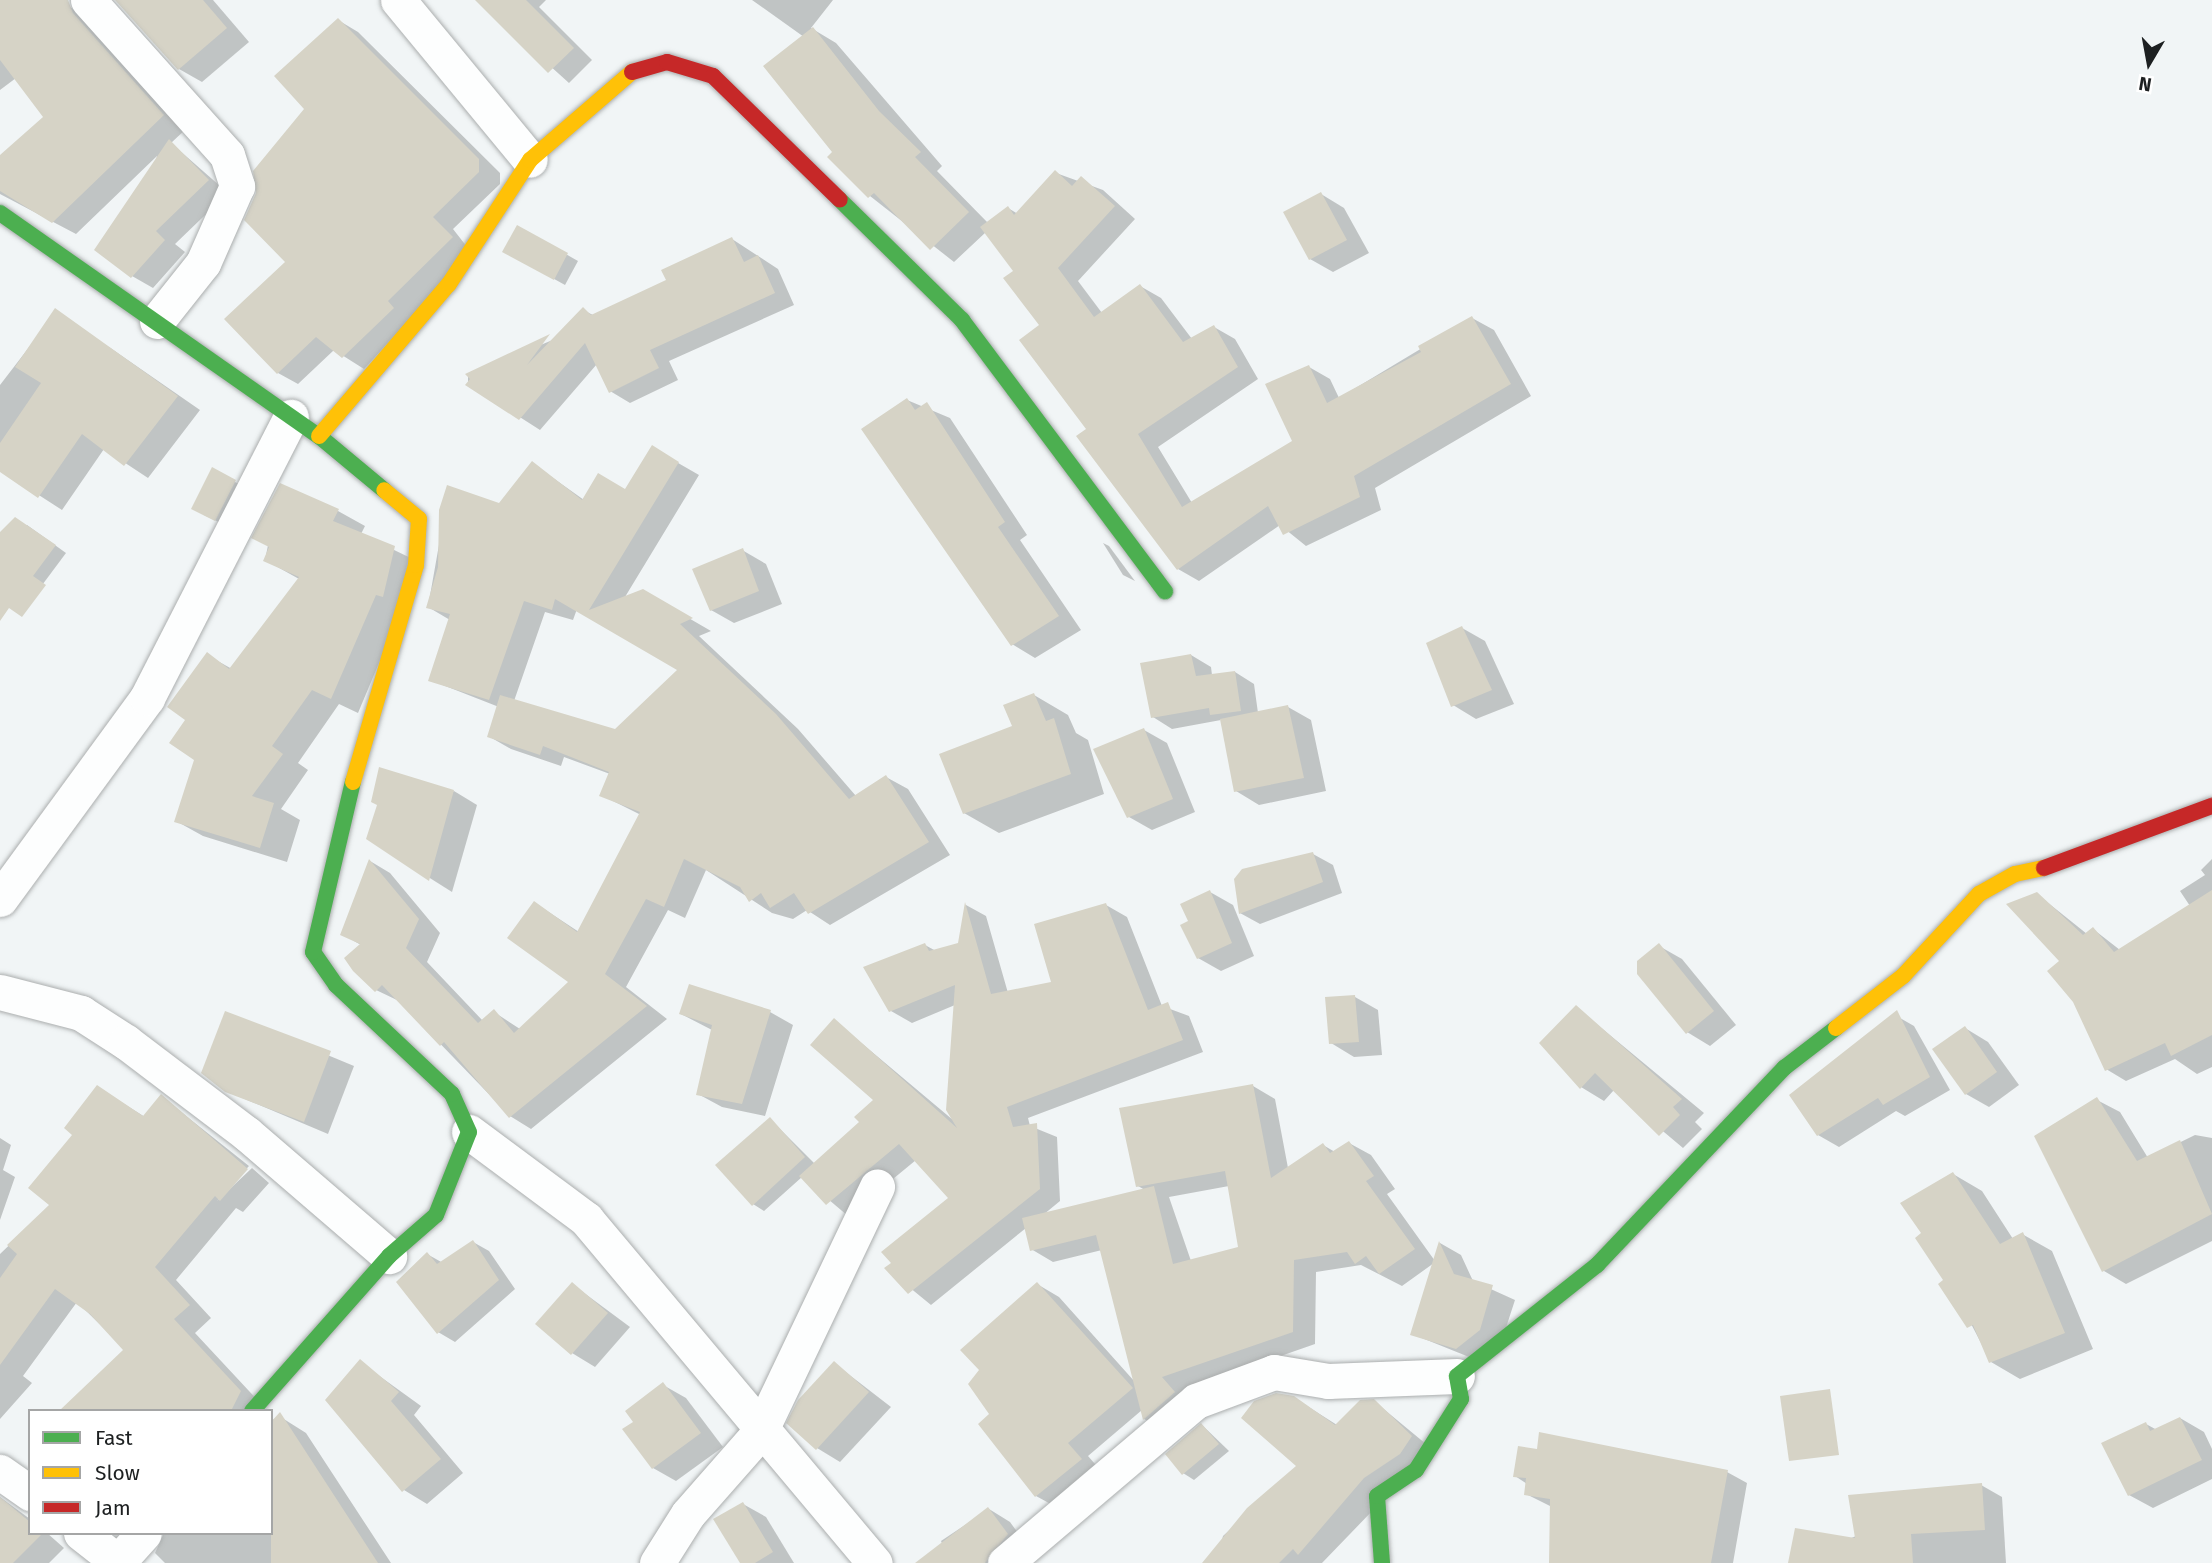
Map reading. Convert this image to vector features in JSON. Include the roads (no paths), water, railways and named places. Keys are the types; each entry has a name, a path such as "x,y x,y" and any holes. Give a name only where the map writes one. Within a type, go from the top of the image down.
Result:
{"street":[{"path":"88,0 227,155 236,186 203,263 157,321"},
{"path":"398,0 530,160"},
{"path":"0,899 147,698 305,427 449,284 530,160 624,74 667,62 713,76 962,320 1165,591"},
{"path":"0,213 305,427 419,519 421,537 313,952 336,985 452,1094 469,1132 586,1219 760,1432 875,1563"},
{"path":"1005,1563 1196,1401 1274,1373 1328,1381 1457,1376 1597,1265 1784,1068 1903,976 1979,894 2015,874 2052,867 2212,806"},
{"path":"0,992 80,1013 126,1042 246,1133 389,1256"},
{"path":"255,1409 389,1256 436,1215 469,1132"},
{"path":"657,1563 688,1514 760,1432 877,1187"},
{"path":"1381,1563 1377,1496 1423,1461 1461,1399 1457,1376"},
{"path":"0,1472 28,1492"},
{"path":"83,1535 117,1563 142,1535"}]}
